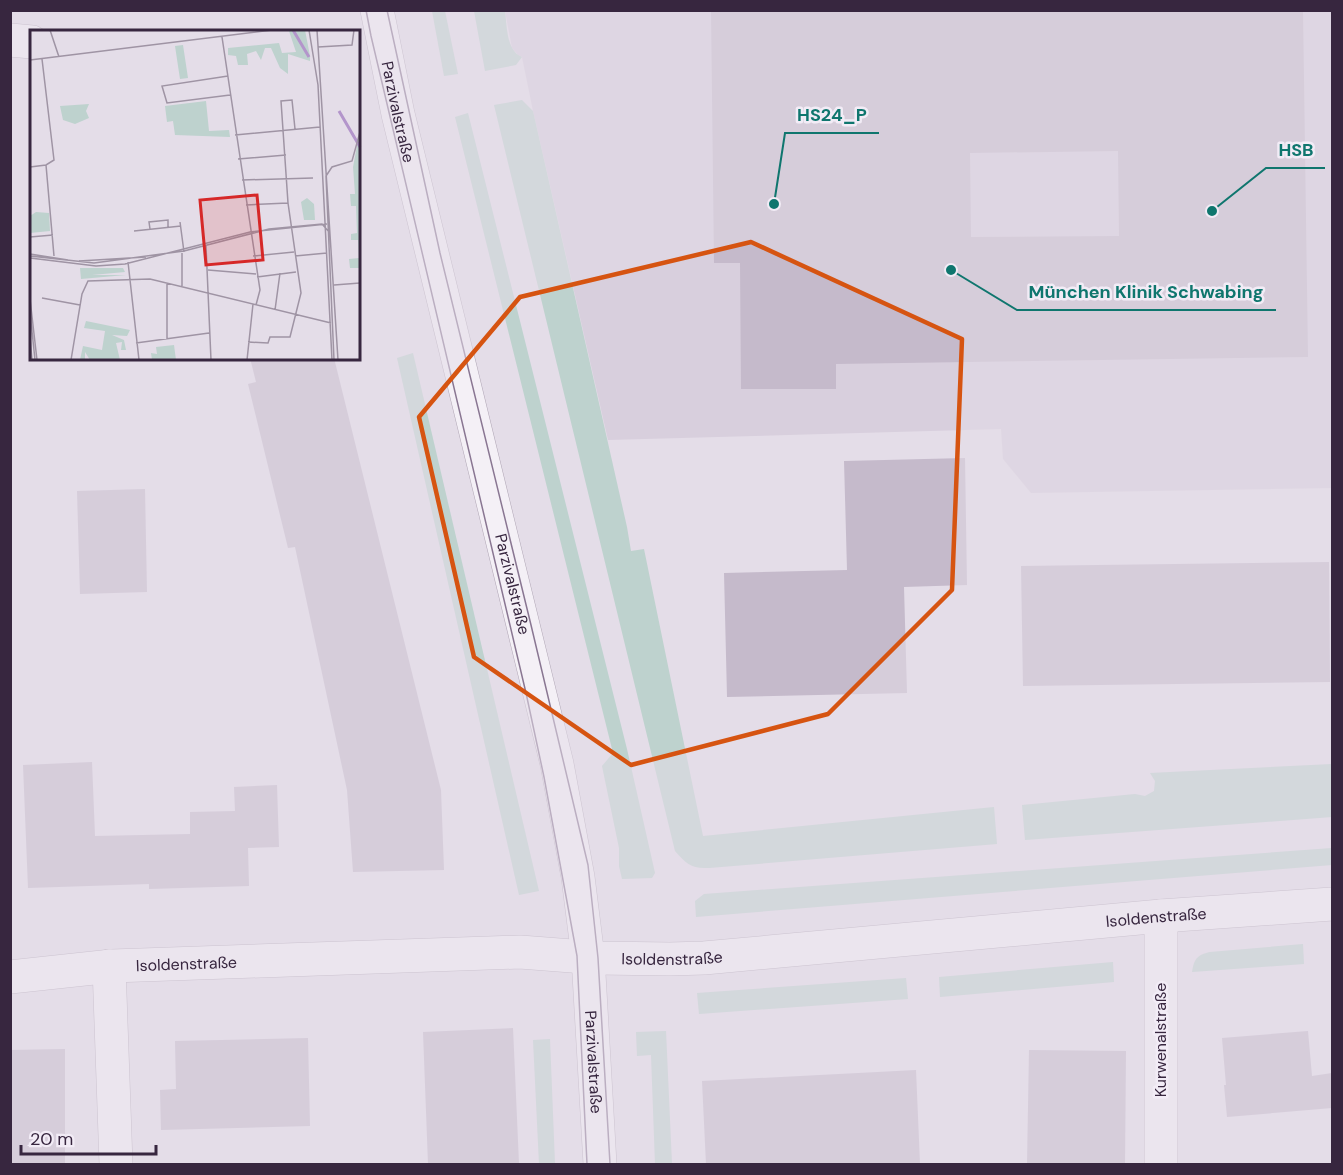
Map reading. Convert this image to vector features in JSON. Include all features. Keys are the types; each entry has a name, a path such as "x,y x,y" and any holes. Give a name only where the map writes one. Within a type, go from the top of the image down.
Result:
{"street":[{"name":"Parzivalstraße","path":"372,28 401,125 557,764 578,877 588,957 600,1164"},
{"path":"10,40 30,42"},
{"name":"Isoldenstraße","path":"10,977 109,966 520,952 588,957 670,959 1161,916 1332,904"},
{"name":"Kurwenalstraße","path":"1161,916 1161,1164"},
{"path":"109,966 116,1164"}],"highlighted area":[{"path":"751,242 962,339 952,590 828,714 631,765 474,657 419,417 520,297"}],"shaded area":[{"path":"432,11 445,11 458,74 444,76"},
{"path":"474,11 505,11 510,44 522,57 516,65 485,71"},
{"path":"505,11 1332,11 1332,488 1031,493 1003,459 1001,429 608,440 522,57 512,48"},
{"path":"522,100 533,111 631,551 644,549 703,836 994,807 997,844 709,868 690,865 675,851 494,105"},
{"path":"468,113 627,749 655,873 652,878 622,879 619,848 602,766 613,753 455,117"},
{"path":"413,353 539,891 519,895 397,358"},
{"path":"1332,764 1332,817 1025,840 1022,805 1135,794 1145,796 1154,791 1155,781 1150,773"},
{"path":"1332,848 1332,865 696,917 695,901 704,894"},
{"path":"1303,944 1304,964 1192,972 1197,958 1210,952"},
{"path":"1113,962 1114,982 940,997 939,977"},
{"path":"906,978 908,999 699,1014 697,993"},
{"path":"666,1031 672,1164 655,1164 651,1055 637,1056 636,1032"},
{"path":"550,1039 555,1164 539,1164 533,1040"}],"building":[{"path":"711,10 1303,10 1308,357 836,364 836,389 741,389 740,263 714,263","holes":["1118,151 1119,236 971,237 970,153"]},
{"path":"250,360 334,360 441,790 444,870 353,872 347,790 295,547 288,548 248,384 256,382"},
{"path":"965,458 967,585 904,587 907,693 727,697 724,573 847,570 844,461"},
{"path":"145,489 147,592 80,594 77,491"},
{"path":"1329,562 1330,682 1023,686 1021,566"},
{"path":"92,762 95,836 190,834 190,812 235,811 234,787 277,785 279,847 248,848 249,886 149,889 149,884 28,888 23,765"},
{"path":"513,1028 519,1164 428,1164 423,1032"},
{"path":"1308,1031 1312,1076 1332,1073 1332,1108 1227,1117 1222,1038"},
{"path":"308,1038 310,1126 161,1130 160,1090 176,1089 175,1041"},
{"path":"65,1049 65,1164 10,1164 10,1050"},
{"path":"1029,1050 1126,1051 1125,1164 1027,1164"},
{"path":"916,1070 920,1164 706,1164 702,1081"}],"tram line":[{"path":"366,10 544,777 577,956 587,1164"},
{"path":"387,10 440,253 588,865 598,958 610,1164"}],"place":[{"name":"HS24_P","path":"774,204"},
{"name":"HSB","path":"1212,211"},
{"name":"München Klinik Schwabing","path":"951,270"}]}
